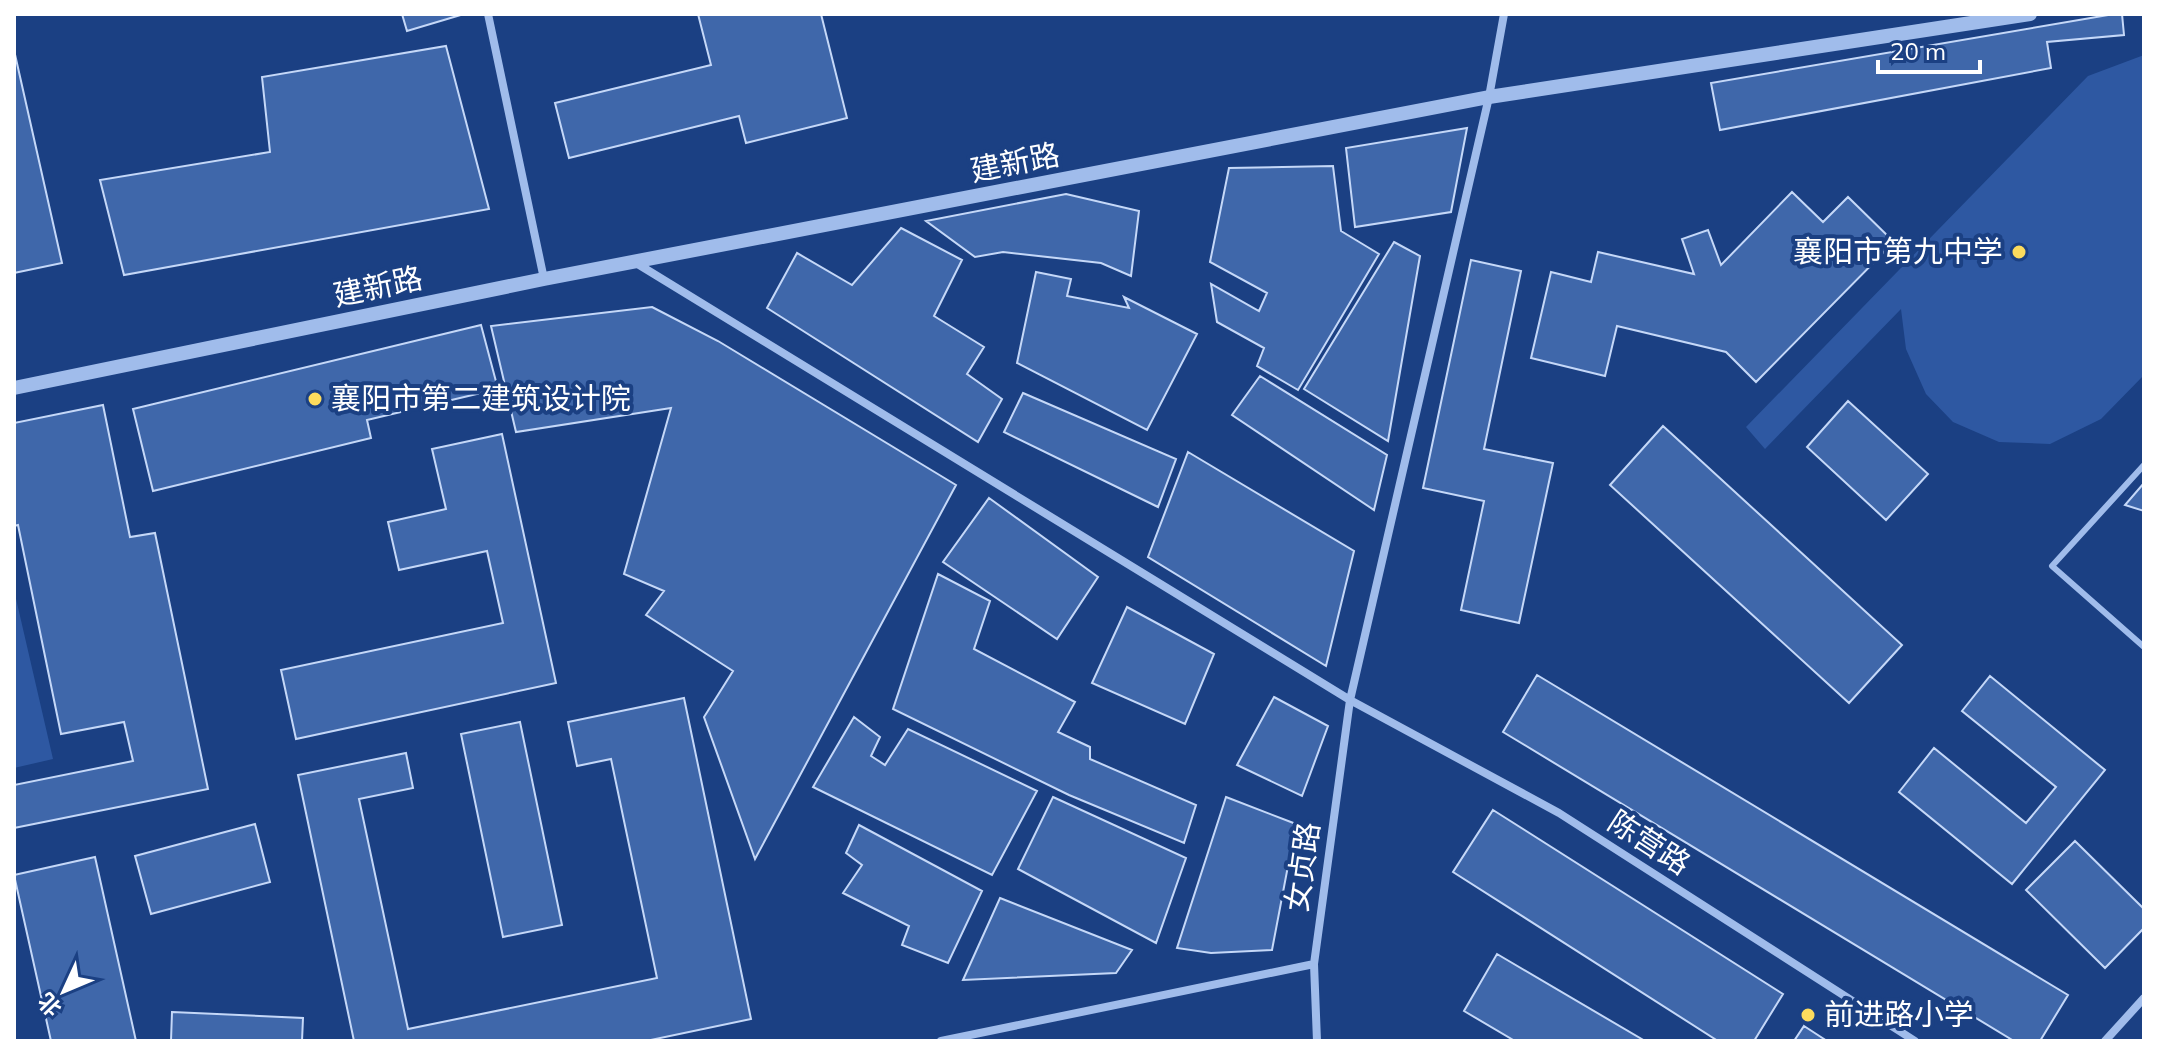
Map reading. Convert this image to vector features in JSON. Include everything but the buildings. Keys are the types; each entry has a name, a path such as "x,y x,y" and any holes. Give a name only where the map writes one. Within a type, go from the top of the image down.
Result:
{"street":[{"path":"488,14 544,279"},
{"name":"女贞路","path":"1317,1041 1314,964 1350,700 1489,97 1504,14"},
{"name":"建新路","path":"14,388 544,279 1489,97 2030,14"},
{"name":"陈营路","path":"636,263 1350,700 1559,813 1915,1041"},
{"path":"941,1041 1314,964"},
{"path":"2105,1041 2144,998"}],"lane":[{"path":"2144,465 2052,566 2144,647"}],"shaded area":[{"path":"2144,55 2144,375 2101,419 2050,444 1999,442 1953,422 1926,394 1906,349 1901,309 1765,449 1746,427 2088,76"},
{"path":"14,590 53,759 14,768"}],"place":[{"name":"襄阳市第九中学","path":"2019,252"},
{"name":"襄阳市第二建筑设计院","path":"315,399"},
{"name":"前进路小学","path":"1808,1015"}]}
